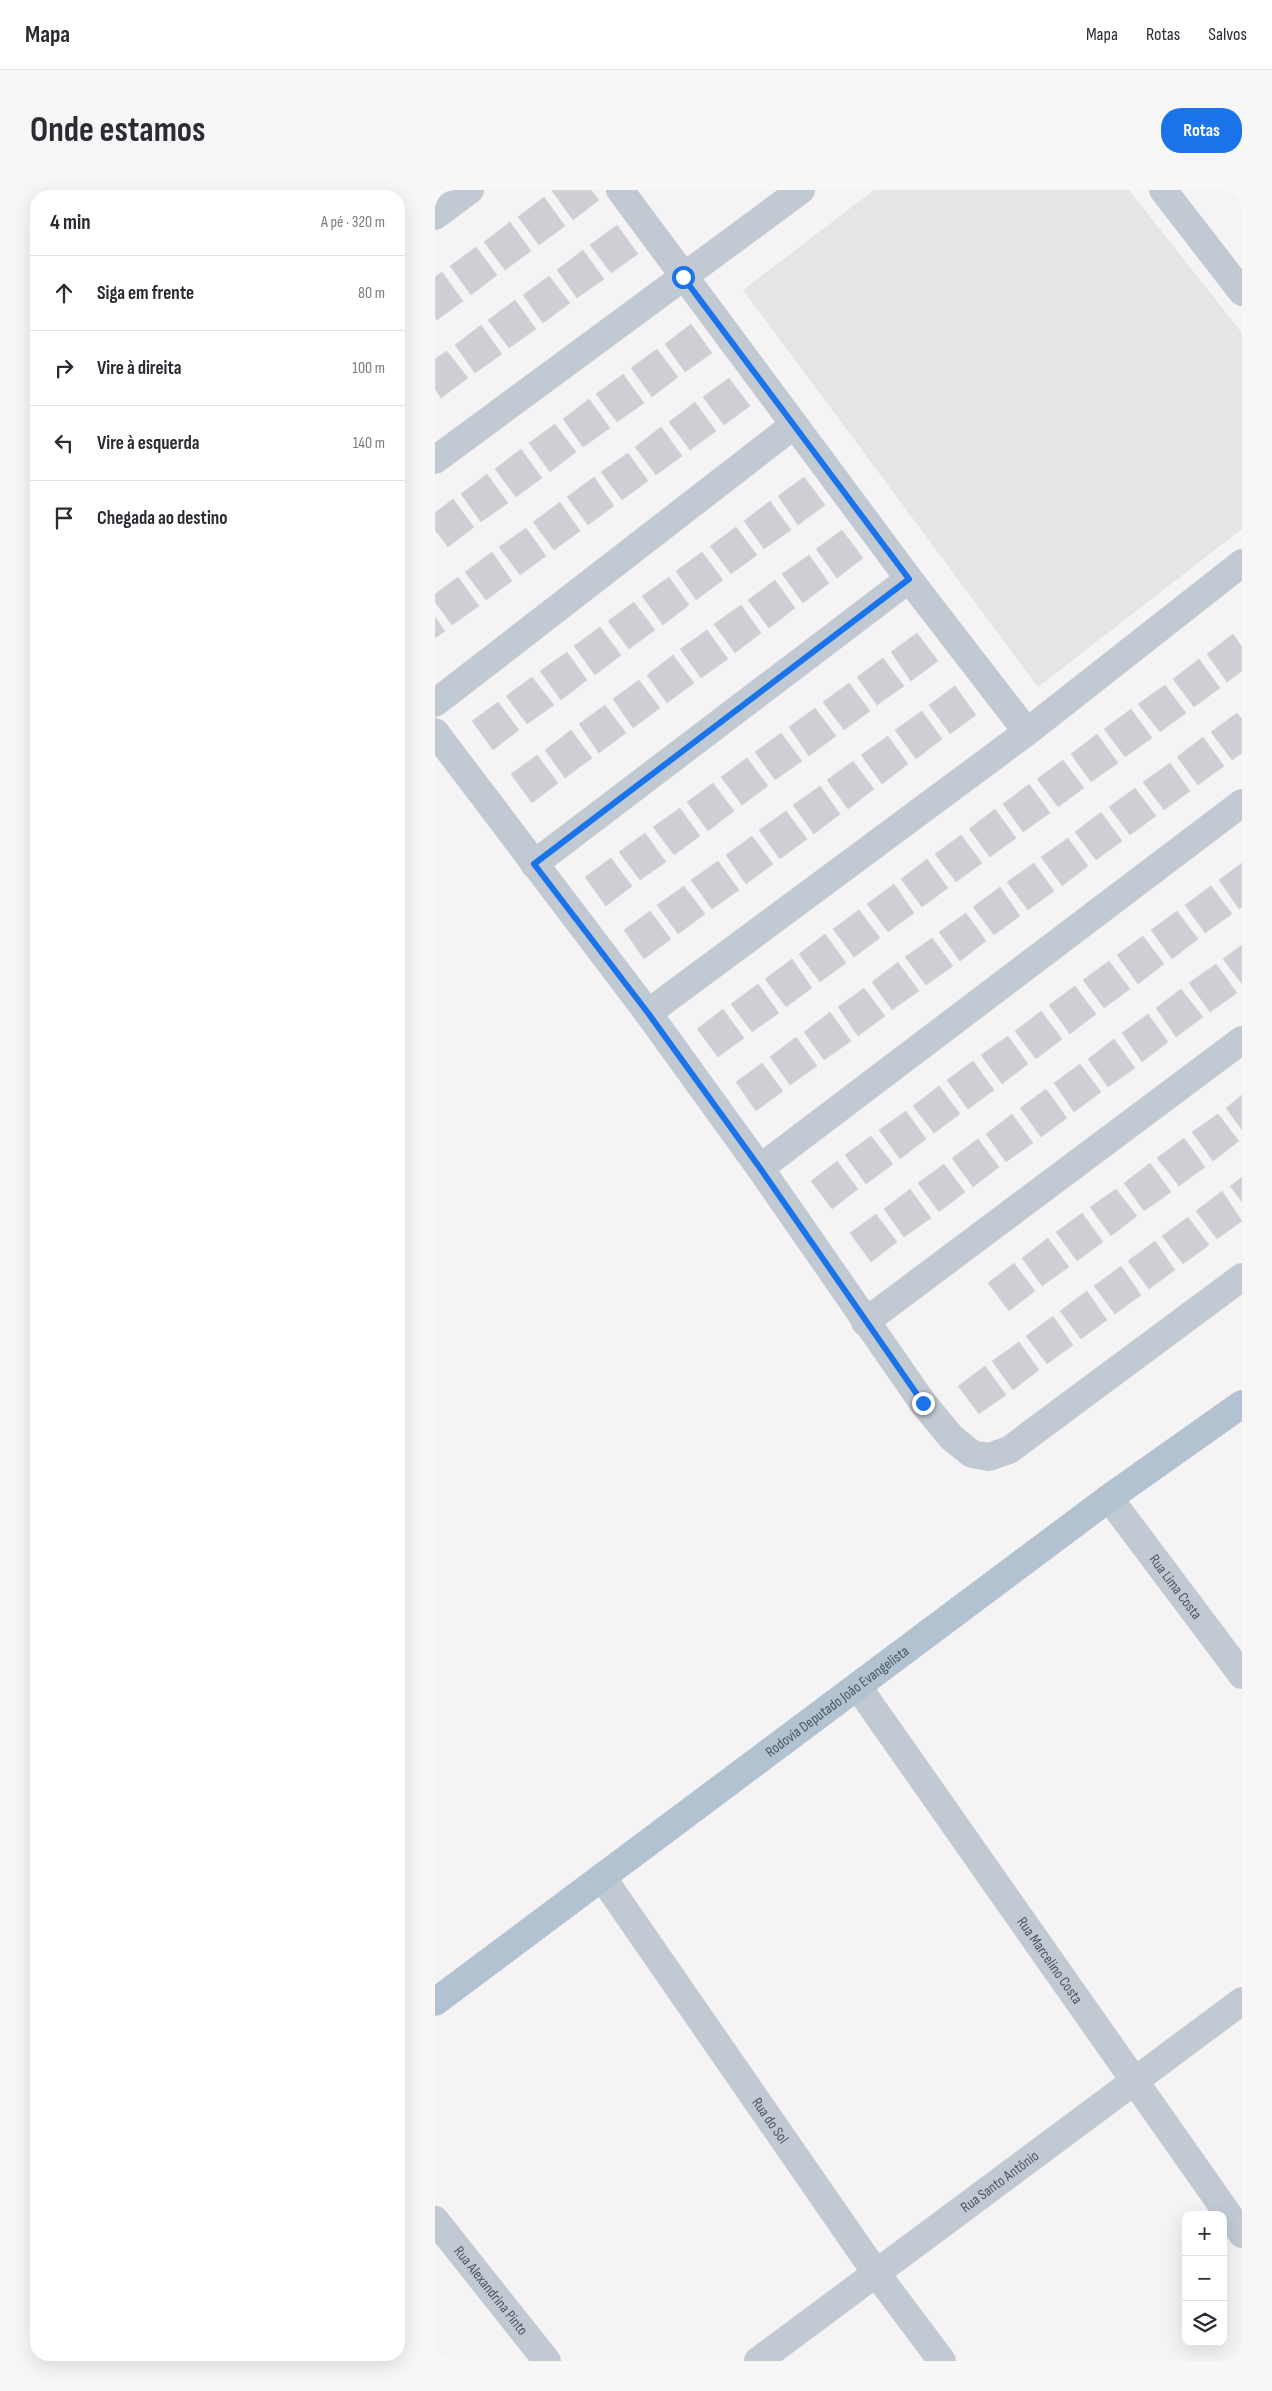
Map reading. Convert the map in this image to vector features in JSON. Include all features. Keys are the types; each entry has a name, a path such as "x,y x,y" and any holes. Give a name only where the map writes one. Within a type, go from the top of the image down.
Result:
{"main road":[{"name":"Rodovia Deputado João Evangelista","path":"435,2002 1109,1498 1242,1404"}],"street":[{"path":"435,216 470,190"},
{"path":"620,190 909,579 1027,732"},
{"path":"435,460 801,190"},
{"path":"1163,190 1242,292"},
{"path":"435,703 794,425"},
{"path":"648,1013 1027,732 1242,563"},
{"path":"534,864 909,579"},
{"path":"435,732 648,1013 760,1168 923,1403 951,1437 972,1454 989,1457 1009,1450 1242,1277"},
{"path":"760,1168 1242,803"},
{"path":"865,1322 1242,1040"},
{"name":"Rua Lima Costa","path":"1109,1498 1242,1675"},
{"name":"Rua Marcelino Costa","path":"858,1687 1242,2234"},
{"name":"Rua do Sol","path":"602,1877 876,2273 942,2361"},
{"name":"Rua Santo Antônio","path":"757,2361 1242,2001"},
{"name":"Rua Alexandrina Pinto","path":"435,2220 547,2361"}],"shaded area":[{"path":"874,190 1129,190 1242,333 1242,529 1038,687 743,290"}],"building":[{"path":"591,190 599,200 573,220 552,191"},
{"path":"544,197 565,226 539,245 518,217"},
{"path":"510,222 531,251 505,270 484,242"},
{"path":"617,225 638,254 611,273 590,245"},
{"path":"476,247 497,275 471,295 450,266"},
{"path":"583,250 604,279 577,298 557,270"},
{"path":"442,272 463,301 437,320 435,317 435,277"},
{"path":"549,276 570,303 543,323 523,295"},
{"path":"515,300 536,329 509,348 488,320"},
{"path":"691,324 712,353 685,372 665,344"},
{"path":"481,325 502,354 475,373 455,345"},
{"path":"657,349 678,377 652,397 631,368"},
{"path":"447,351 468,378 441,398 435,389 435,359"},
{"path":"623,374 644,403 617,422 596,394"},
{"path":"729,378 750,406 724,425 703,397"},
{"path":"589,399 610,428 583,447 563,419"},
{"path":"695,402 716,431 690,450 669,422"},
{"path":"555,424 576,452 550,472 529,443"},
{"path":"661,427 682,456 656,475 635,447"},
{"path":"521,449 542,478 516,497 495,469"},
{"path":"628,453 648,481 622,500 601,472"},
{"path":"487,474 508,503 481,522 461,494"},
{"path":"594,477 614,506 588,525 567,497"},
{"path":"804,477 825,505 798,525 778,496"},
{"path":"453,499 474,527 448,547 435,530 435,513"},
{"path":"770,501 791,530 764,549 744,521"},
{"path":"560,502 580,531 554,550 533,522"},
{"path":"736,527 757,555 731,574 710,546"},
{"path":"526,528 546,556 520,575 499,547"},
{"path":"842,530 863,558 837,578 816,549"},
{"path":"492,552 512,581 486,600 465,572"},
{"path":"702,552 723,580 696,600 676,571"},
{"path":"809,555 829,583 803,603 782,574"},
{"path":"458,577 479,606 452,625 435,602 435,594"},
{"path":"669,577 689,605 663,625 642,596"},
{"path":"775,580 795,608 769,628 748,600"},
{"path":"634,602 655,630 629,649 608,621"},
{"path":"741,605 761,633 735,653 714,624"},
{"path":"435,617 445,631 435,638"},
{"path":"600,627 621,655 595,675 574,646"},
{"path":"707,630 728,659 701,678 680,649"},
{"path":"917,633 938,661 911,681 891,652"},
{"path":"1233,634 1242,647 1242,671 1227,682 1207,654"},
{"path":"567,652 587,680 561,700 540,671"},
{"path":"673,655 694,683 667,703 647,675"},
{"path":"883,658 904,686 877,705 857,677"},
{"path":"1199,659 1220,688 1194,707 1173,679"},
{"path":"532,677 554,705 527,724 506,696"},
{"path":"639,680 660,708 633,728 613,699"},
{"path":"849,683 870,711 844,730 823,702"},
{"path":"1165,685 1186,713 1160,732 1138,704"},
{"path":"955,686 976,715 950,734 929,705"},
{"path":"498,702 519,730 493,750 472,721"},
{"path":"605,705 626,733 599,753 579,724"},
{"path":"815,708 836,736 809,756 789,727"},
{"path":"1131,709 1152,738 1125,757 1104,729"},
{"path":"922,711 942,739 916,759 895,730"},
{"path":"1237,713 1242,719 1242,753 1232,760 1211,732"},
{"path":"571,730 592,758 565,778 545,750"},
{"path":"781,733 802,761 775,780 755,752"},
{"path":"1097,734 1118,763 1091,782 1071,754"},
{"path":"888,736 908,764 882,784 861,755"},
{"path":"1203,737 1224,766 1198,785 1177,757"},
{"path":"537,755 558,783 532,803 511,774"},
{"path":"747,758 768,786 742,805 721,777"},
{"path":"1063,760 1084,788 1058,807 1037,779"},
{"path":"853,761 874,789 848,809 827,780"},
{"path":"1170,763 1190,791 1164,810 1143,782"},
{"path":"713,783 734,811 708,831 687,802"},
{"path":"1029,784 1050,813 1023,832 1003,804"},
{"path":"820,786 840,814 814,834 793,805"},
{"path":"1135,788 1156,816 1130,835 1109,807"},
{"path":"680,808 700,836 674,855 653,827"},
{"path":"995,809 1016,838 990,857 969,829"},
{"path":"786,811 807,839 780,859 759,830"},
{"path":"1101,812 1122,841 1096,860 1075,832"},
{"path":"645,833 666,862 640,880 619,852"},
{"path":"961,835 982,863 956,882 935,854"},
{"path":"752,836 773,864 746,884 726,855"},
{"path":"1068,838 1088,866 1062,886 1041,857"},
{"path":"611,858 632,886 606,906 585,877"},
{"path":"927,859 948,888 922,907 901,879"},
{"path":"718,861 739,890 712,909 691,880"},
{"path":"1034,863 1054,891 1028,910 1007,882"},
{"path":"1242,863 1242,907 1239,909 1219,880"},
{"path":"894,884 914,913 888,932 867,904"},
{"path":"684,886 705,914 678,934 657,905"},
{"path":"1211,886 1232,914 1205,933 1185,905"},
{"path":"1000,887 1020,916 994,935 973,907"},
{"path":"859,910 880,938 854,957 833,929"},
{"path":"650,911 671,939 644,959 624,930"},
{"path":"1177,911 1198,939 1172,959 1151,930"},
{"path":"966,913 986,941 960,961 939,932"},
{"path":"825,934 846,963 820,982 799,954"},
{"path":"1143,936 1164,964 1138,984 1117,955"},
{"path":"932,938 953,966 926,985 905,957"},
{"path":"1242,945 1242,984 1223,959"},
{"path":"792,959 812,988 786,1007 765,979"},
{"path":"1109,961 1130,989 1104,1008 1083,980"},
{"path":"898,962 919,991 892,1010 872,982"},
{"path":"1216,964 1237,993 1210,1012 1189,983"},
{"path":"758,984 779,1013 752,1032 731,1004"},
{"path":"1075,986 1096,1014 1070,1034 1049,1005"},
{"path":"864,988 885,1016 858,1036 838,1007"},
{"path":"1181,989 1203,1017 1176,1037 1156,1008"},
{"path":"723,1009 744,1038 718,1057 697,1029"},
{"path":"1041,1011 1062,1039 1036,1059 1015,1031"},
{"path":"830,1012 851,1041 824,1060 804,1032"},
{"path":"1148,1014 1168,1042 1142,1062 1122,1033"},
{"path":"1008,1036 1028,1064 1002,1084 981,1055"},
{"path":"796,1037 817,1066 790,1085 770,1057"},
{"path":"1114,1039 1135,1068 1108,1087 1088,1059"},
{"path":"973,1061 994,1090 968,1109 947,1080"},
{"path":"762,1063 783,1091 756,1111 736,1082"},
{"path":"1080,1064 1101,1092 1074,1112 1054,1083"},
{"path":"939,1086 960,1114 934,1133 913,1106"},
{"path":"1046,1089 1067,1118 1041,1137 1020,1108"},
{"path":"1242,1095 1242,1130 1226,1108"},
{"path":"906,1111 926,1139 900,1159 879,1130"},
{"path":"1012,1114 1033,1143 1006,1162 986,1134"},
{"path":"1218,1114 1239,1141 1213,1161 1192,1132"},
{"path":"871,1136 893,1164 866,1184 845,1155"},
{"path":"1184,1138 1205,1167 1179,1186 1157,1158"},
{"path":"978,1139 999,1167 973,1187 952,1158"},
{"path":"837,1161 858,1189 832,1209 811,1181"},
{"path":"1150,1163 1171,1192 1144,1211 1124,1183"},
{"path":"944,1164 965,1192 939,1212 918,1183"},
{"path":"1242,1177 1242,1202 1230,1186"},
{"path":"910,1189 931,1218 904,1237 884,1209"},
{"path":"1116,1189 1137,1216 1111,1236 1090,1207"},
{"path":"1222,1191 1242,1221 1217,1239 1196,1211"},
{"path":"1082,1213 1103,1242 1077,1261 1056,1232"},
{"path":"876,1214 897,1242 871,1262 850,1233"},
{"path":"1188,1217 1209,1245 1183,1264 1162,1236"},
{"path":"1048,1238 1069,1267 1042,1286 1022,1258"},
{"path":"1155,1241 1175,1270 1149,1289 1128,1261"},
{"path":"1014,1263 1035,1291 1009,1311 988,1283"},
{"path":"1121,1266 1141,1295 1115,1314 1094,1286"},
{"path":"1087,1291 1107,1320 1081,1339 1060,1311"},
{"path":"1053,1316 1073,1345 1047,1364 1026,1336"},
{"path":"1019,1342 1039,1370 1013,1390 992,1361"},
{"path":"985,1366 1006,1395 979,1414 958,1386"}],"route":[{"path":"683,277 909,579 534,864 648,1013 760,1168 923,1403"}]}
